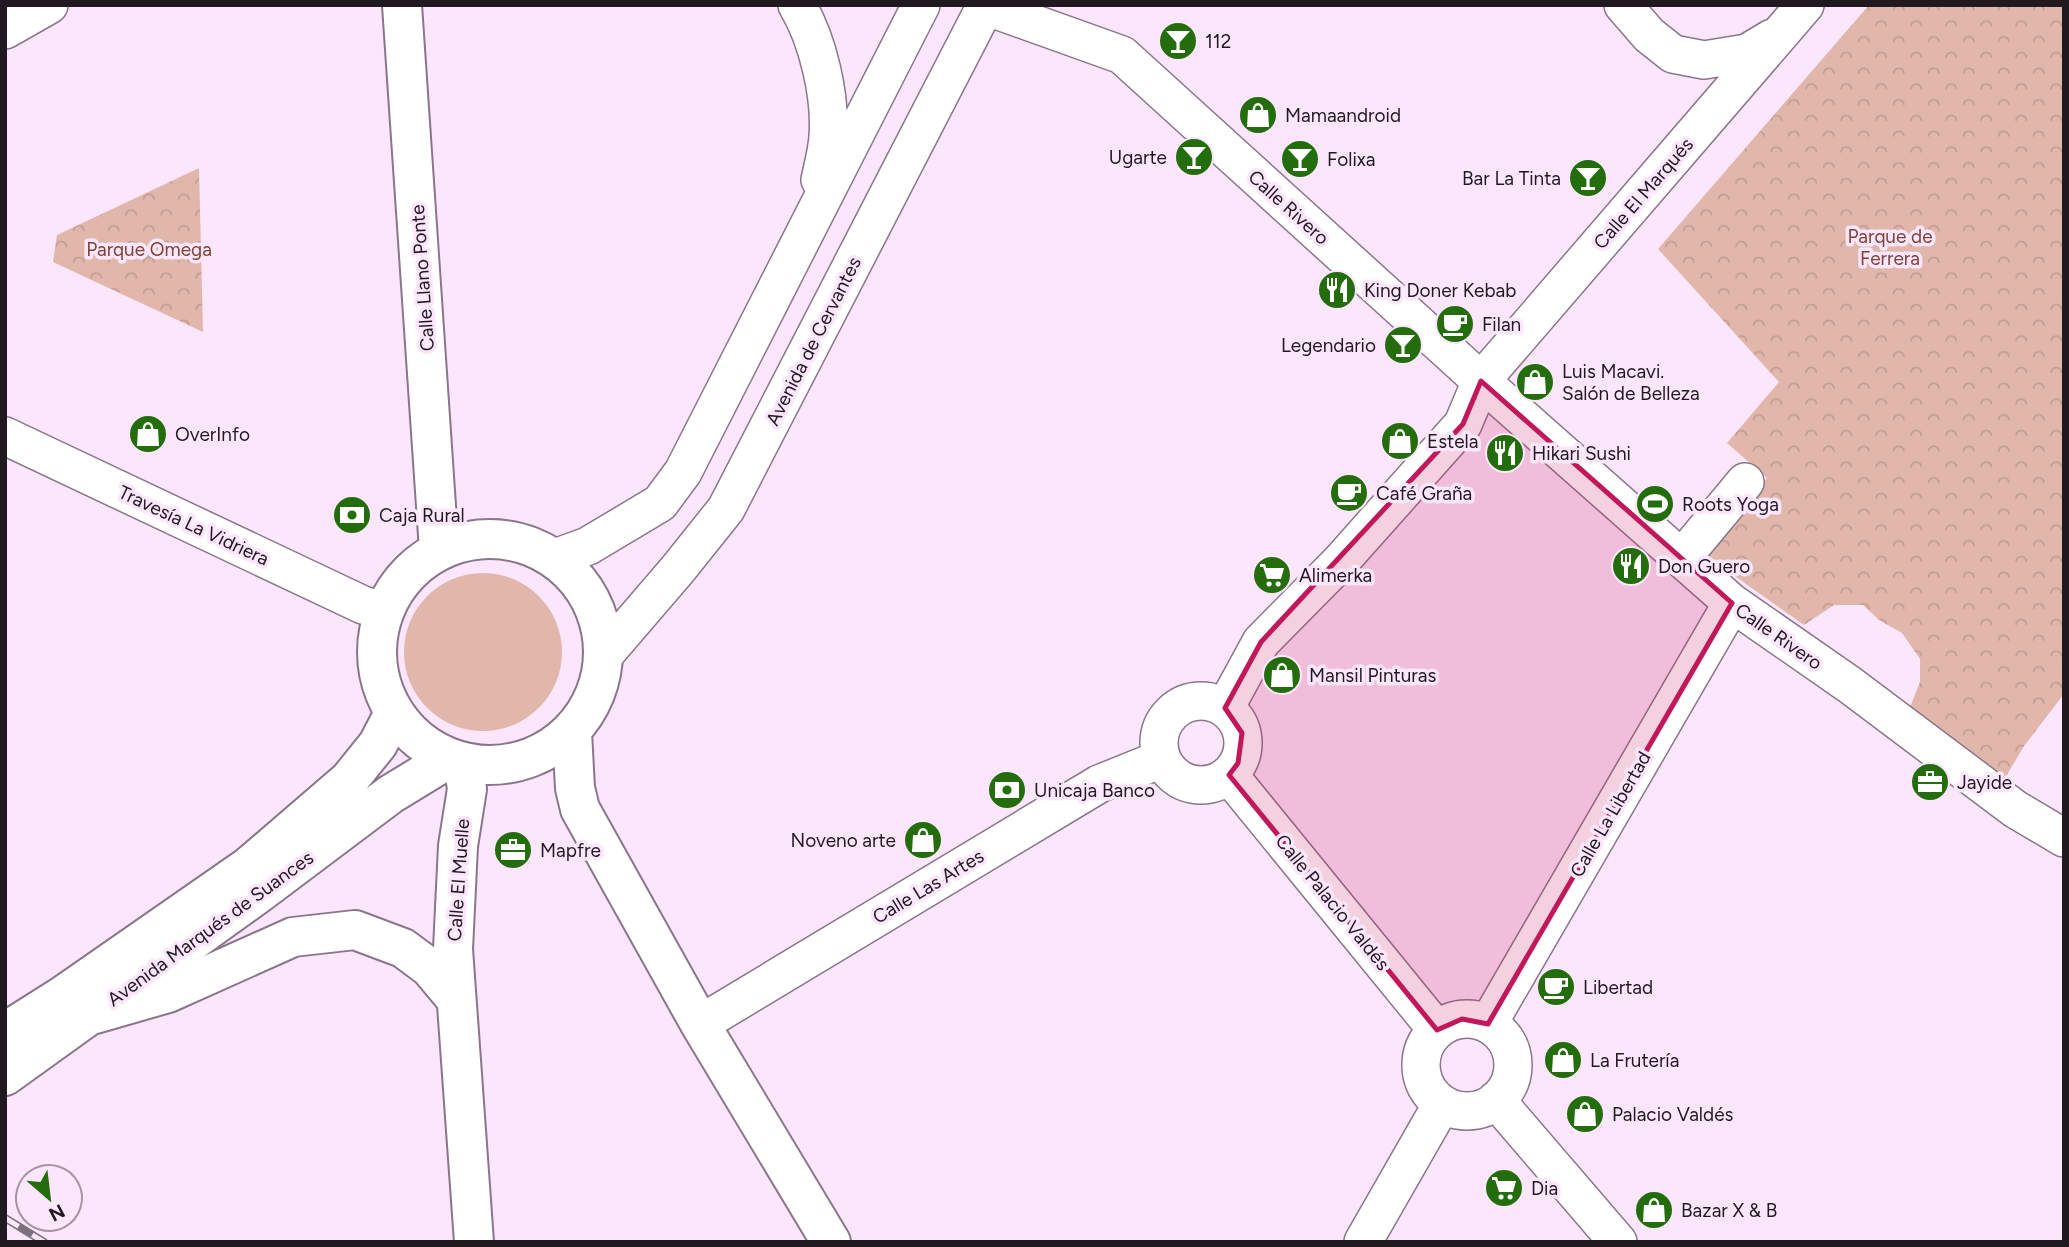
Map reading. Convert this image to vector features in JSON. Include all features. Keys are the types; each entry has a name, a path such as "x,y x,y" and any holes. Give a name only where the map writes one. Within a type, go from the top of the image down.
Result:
{"main road":[{"name":"Calle Llano Ponte","path":"402,5 439,550"},
{"path":"497,538 527,544 555,558 574,574 592,600 605,654 600,682 589,710 572,732 556,745 524,761 494,766 457,760 413,736 386,729 377,657 378,634 384,611 404,578 439,550 466,541 497,538"},
{"name":"Avenida Marqués de Suances","path":"5,1032 62,996 249,866 349,780 386,729"},
{"path":"572,732 575,788 580,809 700,1024 831,1242"},
{"name":"Avenida Marqués de Suances","path":"5,1076 414,779 457,760"},
{"name":"Calle El Muelle","path":"457,760 467,789 458,846 453,949 474,1242"},
{"path":"89,1016 169,993 293,937 355,930 403,948 430,968 455,998"}],"street":[{"path":"5,30 49,5"},
{"path":"797,5 806,21 824,75 828,136 814,216"},
{"path":"555,558 588,546 660,503 682,472 921,5"},
{"path":"1623,5 1649,35 1673,54 1704,60 1747,53 1780,33"},
{"name":"Calle El Marqués","path":"1481,382 1805,5"},
{"name":"Calle Rivero","path":"986,6 1122,55 1481,382 1732,603 1850,685 2015,809 2064,838"},
{"name":"Avenida de Cervantes","path":"605,654 726,509 986,6"},
{"path":"1225,708 1261,642 1341,561 1463,424 1481,382"},
{"name":"Travesía La Vidriera","path":"5,436 363,605 384,611"},
{"path":"1682,558 1745,482"},
{"name":"Calle La Libertad","path":"1488,1024 1732,603"},
{"path":"1195,701 1211,702 1225,708 1236,719 1242,733 1243,748 1238,763 1229,775 1217,783 1190,785 1178,779 1167,770 1158,744 1161,728 1169,715 1181,706 1195,701"},
{"name":"Calle Las Artes","path":"700,1024 1099,783 1161,759"},
{"name":"Calle Palacio Valdés","path":"1229,775 1437,1030"},
{"path":"1462,1019 1488,1024 1499,1031 1507,1041 1512,1054 1511,1079 1496,1100 1476,1110 1442,1104 1428,1088 1421,1068 1425,1047 1437,1030 1449,1022 1462,1019"},
{"path":"1496,1100 1618,1242"},
{"path":"1363,1242 1442,1104"}],"highlighted area":[{"path":"1481,381 1732,603 1488,1024 1462,1019 1437,1030 1229,775 1238,763 1242,733 1225,708 1261,642 1463,424"}],"green space":[{"name":"Parque de Ferrera","path":"1869,5 2064,5 2064,694 2024,746 2004,780 1910,707 1920,682 1920,659 1902,633 1879,620 1863,605 1834,605 1804,625 1702,553 1767,478 1727,443 1779,382 1658,249"},
{"name":"Parque Omega","path":"199,168 203,332 53,262 57,235"},
{"path":"483,573 513,579 539,596 556,622 562,652 556,682 539,708 513,725 483,731 453,725 427,708 410,682 404,652 410,622 427,596 453,579"}],"railway":[{"path":"5,1218 44,1242"}],"place":[{"name":"112","path":"1178,41"},
{"name":"Mamaandroid","path":"1258,115"},
{"name":"Ugarte","path":"1194,157"},
{"name":"Folixa","path":"1300,159"},
{"name":"Bar La Tinta","path":"1588,178"},
{"name":"King Doner Kebab","path":"1337,290"},
{"name":"Filan","path":"1455,324"},
{"name":"Legendario","path":"1403,345"},
{"name":"Luis Macavi. Salón de Belleza","path":"1535,382"},
{"name":"OverInfo","path":"148,434"},
{"name":"Estela","path":"1400,441"},
{"name":"Hikari Sushi","path":"1505,453"},
{"name":"Café Graña","path":"1349,493"},
{"name":"Roots Yoga","path":"1655,504"},
{"name":"Caja Rural","path":"352,515"},
{"name":"Don Guero","path":"1631,566"},
{"name":"Alimerka","path":"1272,575"},
{"name":"Mansil Pinturas","path":"1282,675"},
{"name":"Jayide","path":"1930,782"},
{"name":"Unicaja Banco","path":"1007,790"},
{"name":"Noveno arte","path":"923,840"},
{"name":"Mapfre","path":"513,850"},
{"name":"Libertad","path":"1556,987"},
{"name":"La Frutería","path":"1563,1060"},
{"name":"Palacio Valdés","path":"1585,1114"},
{"name":"Dia","path":"1504,1188"},
{"name":"Bazar X & B","path":"1654,1210"}]}
